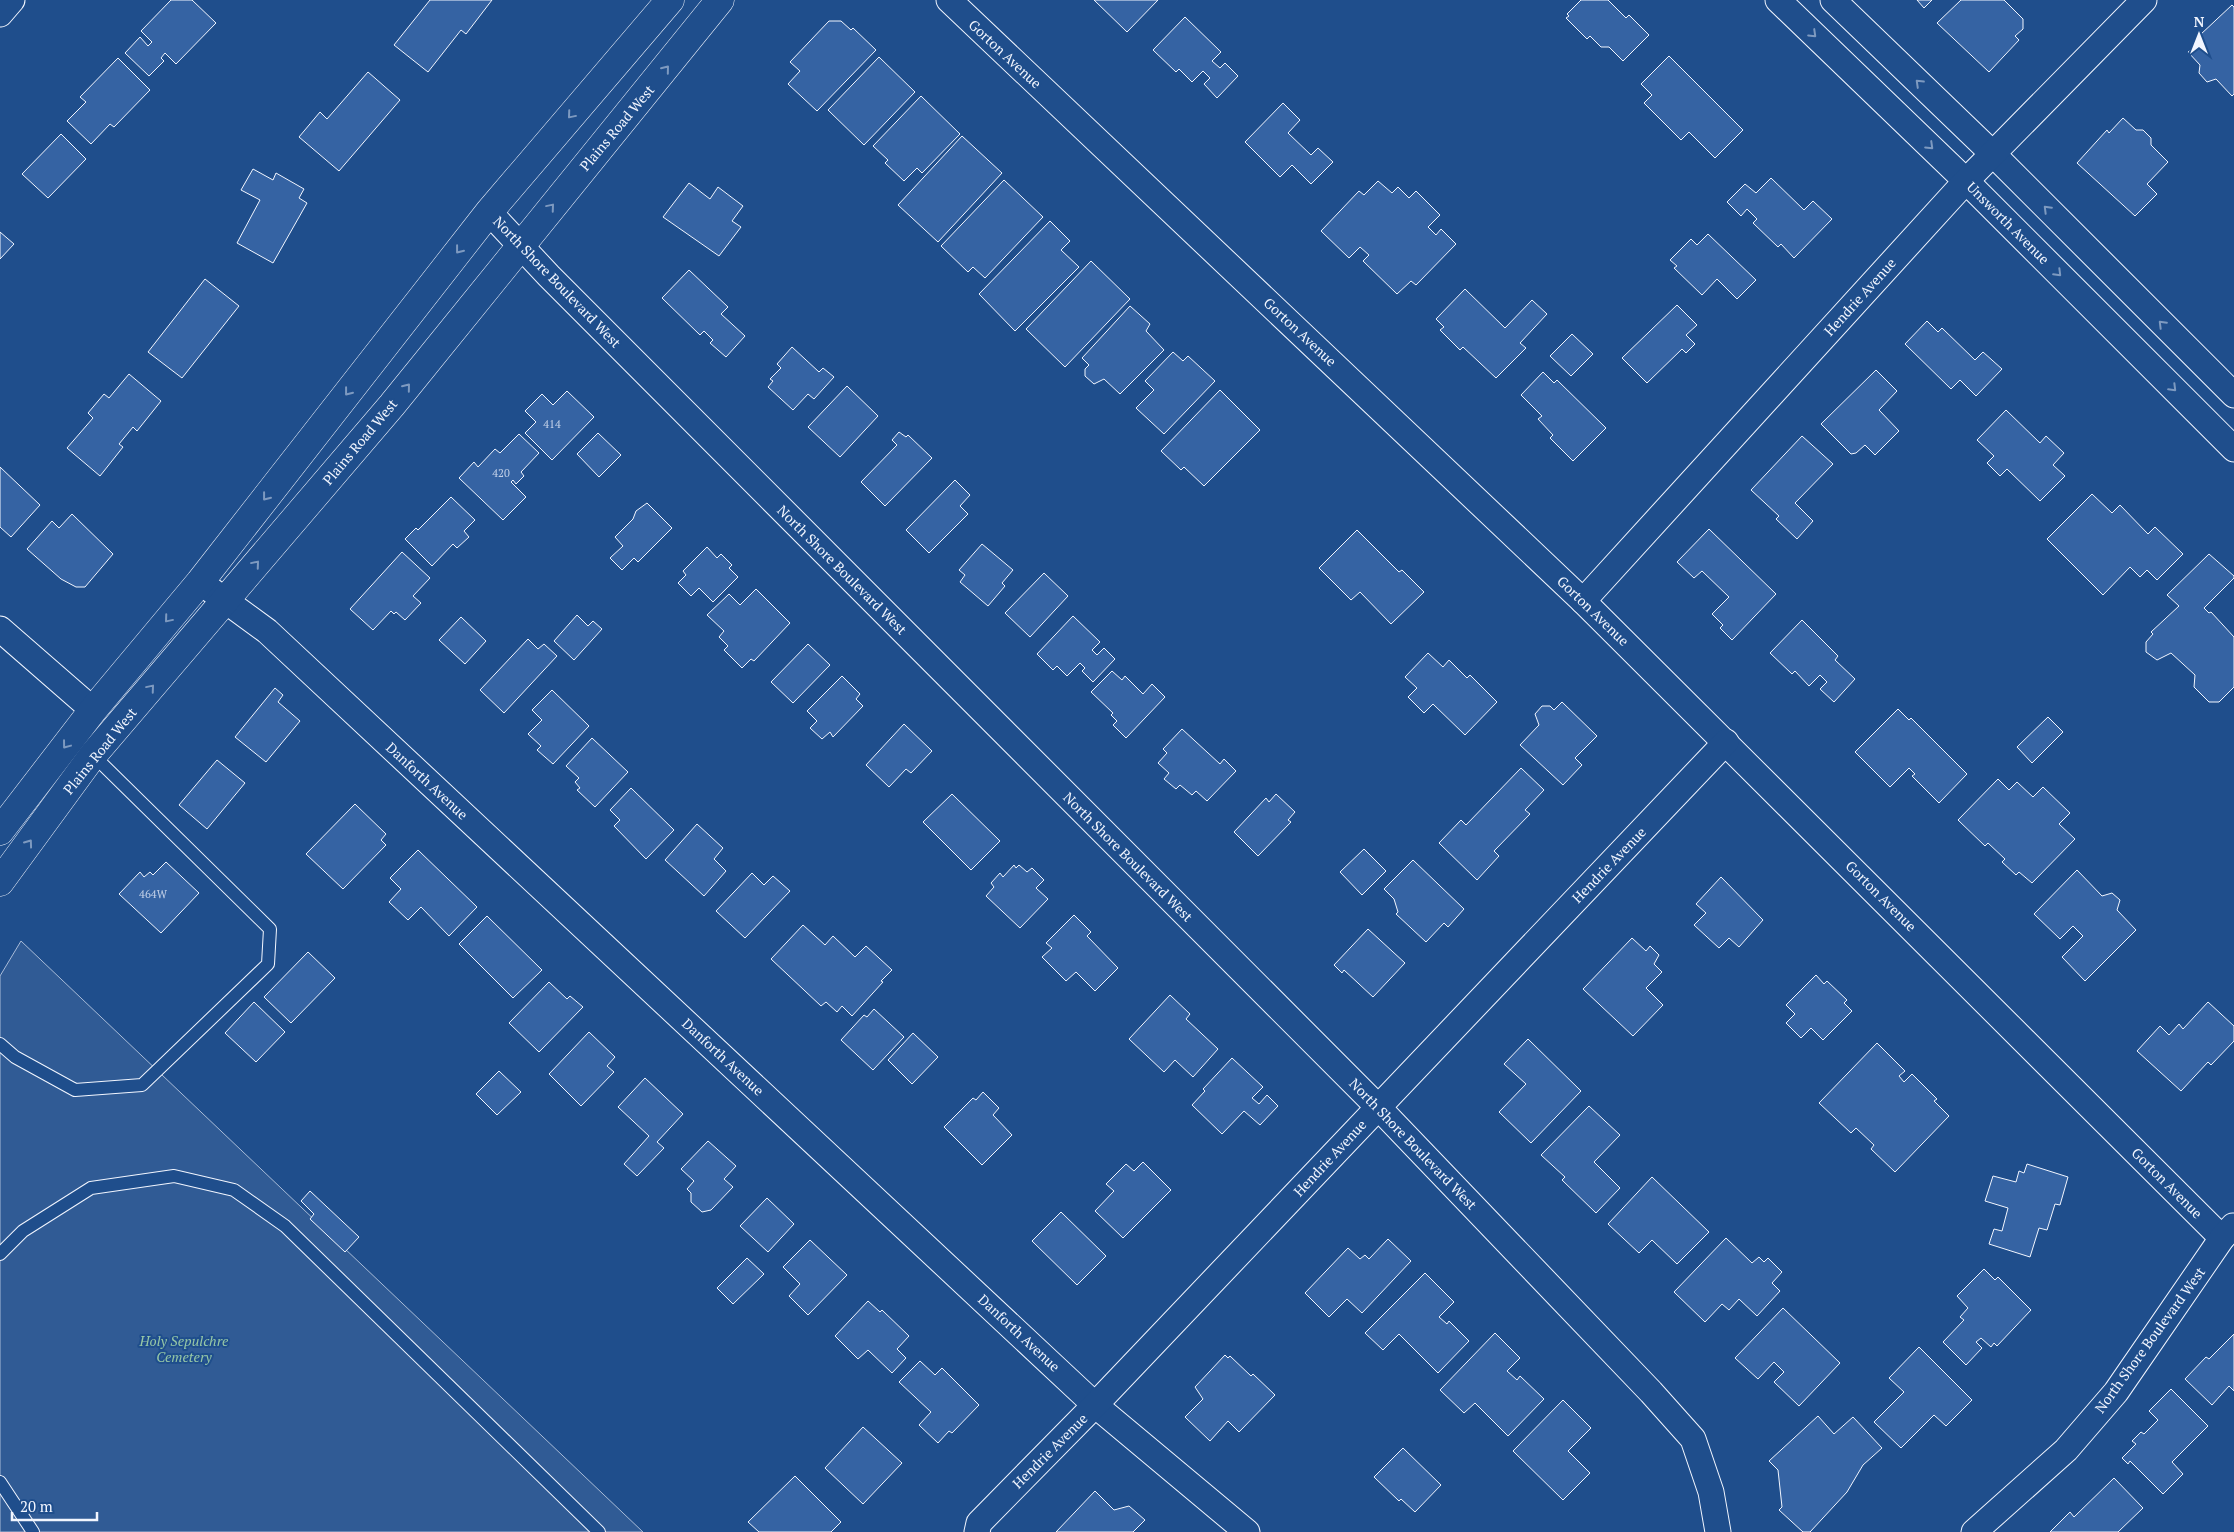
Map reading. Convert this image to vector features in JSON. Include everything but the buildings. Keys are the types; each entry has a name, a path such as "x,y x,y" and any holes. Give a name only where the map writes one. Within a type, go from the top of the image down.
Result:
{"main road":[{"path":"0,831 93,710 200,582 489,212 670,0"},
{"name":"Plains Road West","path":"0,882 94,756 392,405 720,0"}],"street":[{"path":"0,14 12,0"},
{"name":"Gorton Avenue","path":"948,0 1584,601 2228,1232"},
{"name":"Unsworth Avenue","path":"1778,0 1966,181 2234,449"},
{"path":"1833,0 1993,154 2234,395"},
{"name":"Hendrie Avenue","path":"1584,601 1966,181 2144,0"},
{"name":"North Shore Boulevard West","path":"489,212 1378,1107 1651,1392 1693,1439 1711,1492 1718,1532"},
{"name":"Danforth Avenue","path":"200,582 267,631 1095,1405 1246,1532"},
{"path":"0,629 93,710"},
{"name":"Hendrie Avenue","path":"978,1532 979,1523 1095,1405 1726,742"},
{"name":"North Shore Boulevard West","path":"1974,1532 2066,1450 2116,1392 2228,1232"}],"lane":[{"path":"0,1044 14,1058 74,1090 142,1085 268,964 270,929 94,756"},
{"path":"0,1254 24,1231 91,1188 174,1176 234,1190 285,1226 599,1532"},
{"path":"0,1482 33,1532"}],"green space":[{"name":"Holy Sepulchre Cemetery","path":"21,941 643,1532 0,1532 0,976"}]}
